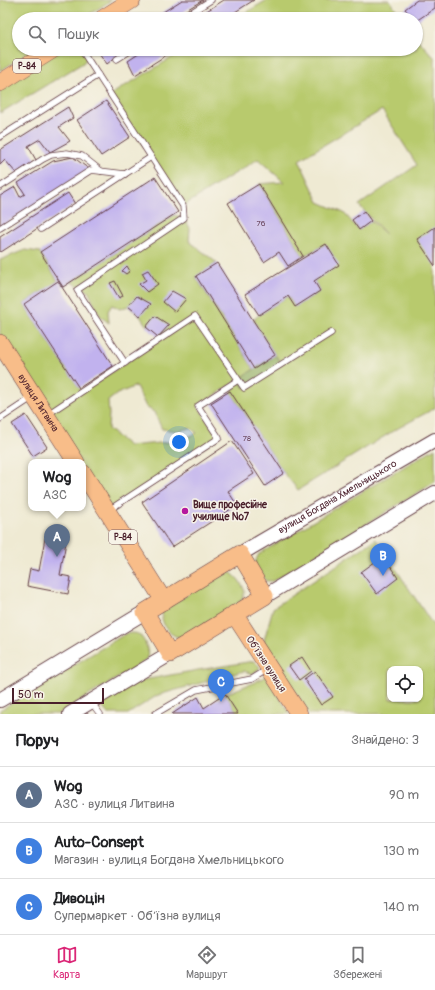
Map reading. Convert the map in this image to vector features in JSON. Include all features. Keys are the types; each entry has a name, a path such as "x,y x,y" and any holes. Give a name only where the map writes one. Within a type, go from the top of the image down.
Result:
{"main road":[{"path":"113,12 132,0"},
{"name":"Р-84","path":"0,83 43,56"},
{"name":"вулиця Литвина","path":"0,343 74,459"},
{"name":"Р-84","path":"86,479 164,601"},
{"path":"145,612 170,654 265,596 240,554"},
{"name":"вулиця Богдана Хмельницького","path":"145,612 240,554"},
{"name":"Обʼїзна вулиця","path":"234,614 298,714"}],"street":[{"name":"вулиця Богдана Хмельницького","path":"240,554 435,440"},
{"path":"265,596 435,493"},
{"name":"вулиця Богдана Хмельницького","path":"0,700 145,612"},
{"path":"70,714 170,654"}],"lane":[{"path":"192,12 211,0"},
{"path":"86,56 183,206 184,218 77,290 124,363"},
{"path":"117,59 122,56"},
{"path":"0,137 98,75"},
{"path":"0,187 51,155 67,153 82,156 101,171"},
{"path":"41,229 151,157"},
{"path":"0,228 91,170 125,174"},
{"path":"46,416 195,316 244,388 331,333"},
{"path":"107,511 219,438 198,406 238,380"},
{"path":"0,419 34,397"},
{"path":"155,714 196,690 252,679 269,669"},
{"path":"91,702 100,714"}],"green space":[{"path":"0,0 112,0 93,12 12,12 12,56 23,56 0,71"},
{"path":"267,0 390,0 398,12 247,12"},
{"path":"423,45 435,58 435,408 393,431 298,490 284,473 231,393 237,381 198,406 219,438 107,511 86,478 86,459 74,459 0,343 0,260 25,250 40,252 58,281 24,304 82,392 161,339 146,325 140,316 128,306 120,309 112,305 108,311 109,323 100,316 88,291 71,282 174,215 184,218 190,228 189,241 217,263 196,277 254,369 238,380 282,363 275,355 253,320 288,296 295,307 320,291 314,281 326,244 303,256 259,184 284,182 258,159 183,206 111,96 115,92 174,56 423,56","holes":["382,110 417,165 359,205 386,234 371,221 359,230 344,213 319,202 299,160","136,386 146,407 154,412 162,429 177,431 190,428 197,433 179,441 129,446 108,429 108,401 117,394"]},
{"path":"43,56 86,56 87,58 83,63 0,113 0,83"},
{"path":"275,355 282,364 244,388 238,380"},
{"path":"435,448 435,482 273,581 266,581 256,569 255,563 259,554"},
{"path":"376,539 435,628 435,714 309,714 263,644 273,608"},
{"path":"230,572 239,581 245,592 241,601 188,635 179,637 168,631 162,620 162,613 166,608 222,573"},
{"path":"136,633 140,636 148,653 146,659 139,665 58,714 0,714 0,710 125,634"},
{"path":"254,661 260,667 252,674 244,671 158,695 128,714 108,714 100,704 138,681"},
{"path":"266,676 290,714 238,714 225,694"}],"building":[{"path":"182,0 203,0 183,12 163,12"},
{"path":"224,0 254,0 235,12 205,12"},
{"path":"417,0 435,0 435,8 423,16 423,12 407,12 405,9"},
{"path":"101,56 117,56 107,64"},
{"path":"136,56 165,56 135,75 128,61"},
{"path":"106,101 130,137 101,156 77,120"},
{"path":"68,107 73,118 59,127 70,141 50,152 40,139 28,146 36,160 16,173 5,160 0,165 0,150"},
{"path":"73,157 89,169 0,227 0,196 15,187 20,197 25,194 18,183 53,161"},
{"path":"155,177 178,212 63,287 40,252"},
{"path":"259,184 303,256 288,266 279,252 264,262 228,203"},
{"path":"68,193 75,204 1,252 0,251 0,237"},
{"path":"364,211 371,221 359,230 352,220"},
{"path":"435,227 435,266 417,239"},
{"path":"326,244 339,265 314,281 320,291 295,307 288,296 259,315 245,294"},
{"path":"217,263 275,355 254,369 196,276"},
{"path":"127,266 130,271 126,274 122,271"},
{"path":"148,270 158,284 147,292 139,284 146,280 142,273"},
{"path":"58,281 113,366 79,388 24,304"},
{"path":"115,281 123,296 119,298 110,283"},
{"path":"172,291 186,299 175,312 163,302"},
{"path":"137,296 151,304 140,316 128,306"},
{"path":"155,316 169,325 158,337 146,327"},
{"path":"230,391 284,473 265,486 211,403"},
{"path":"26,415 47,447 33,456 12,424"},
{"path":"232,441 254,474 228,491 237,505 172,547 142,502"},
{"path":"45,538 66,542 60,575 71,577 68,594 27,586 30,569 39,571"},
{"path":"383,556 398,578 377,594 361,572"},
{"path":"302,657 311,671 299,680 289,666"},
{"path":"315,671 333,697 321,705 304,679"},
{"path":"225,694 238,714 172,714 198,697 204,708"}],"place":[{"name":"Вище професійне училище №7","path":"185,511"},
{"name":"Wog","path":"57,557"},
{"name":"Auto-Consept","path":"383,576"},
{"name":"Дивоцін","path":"221,702"}]}
